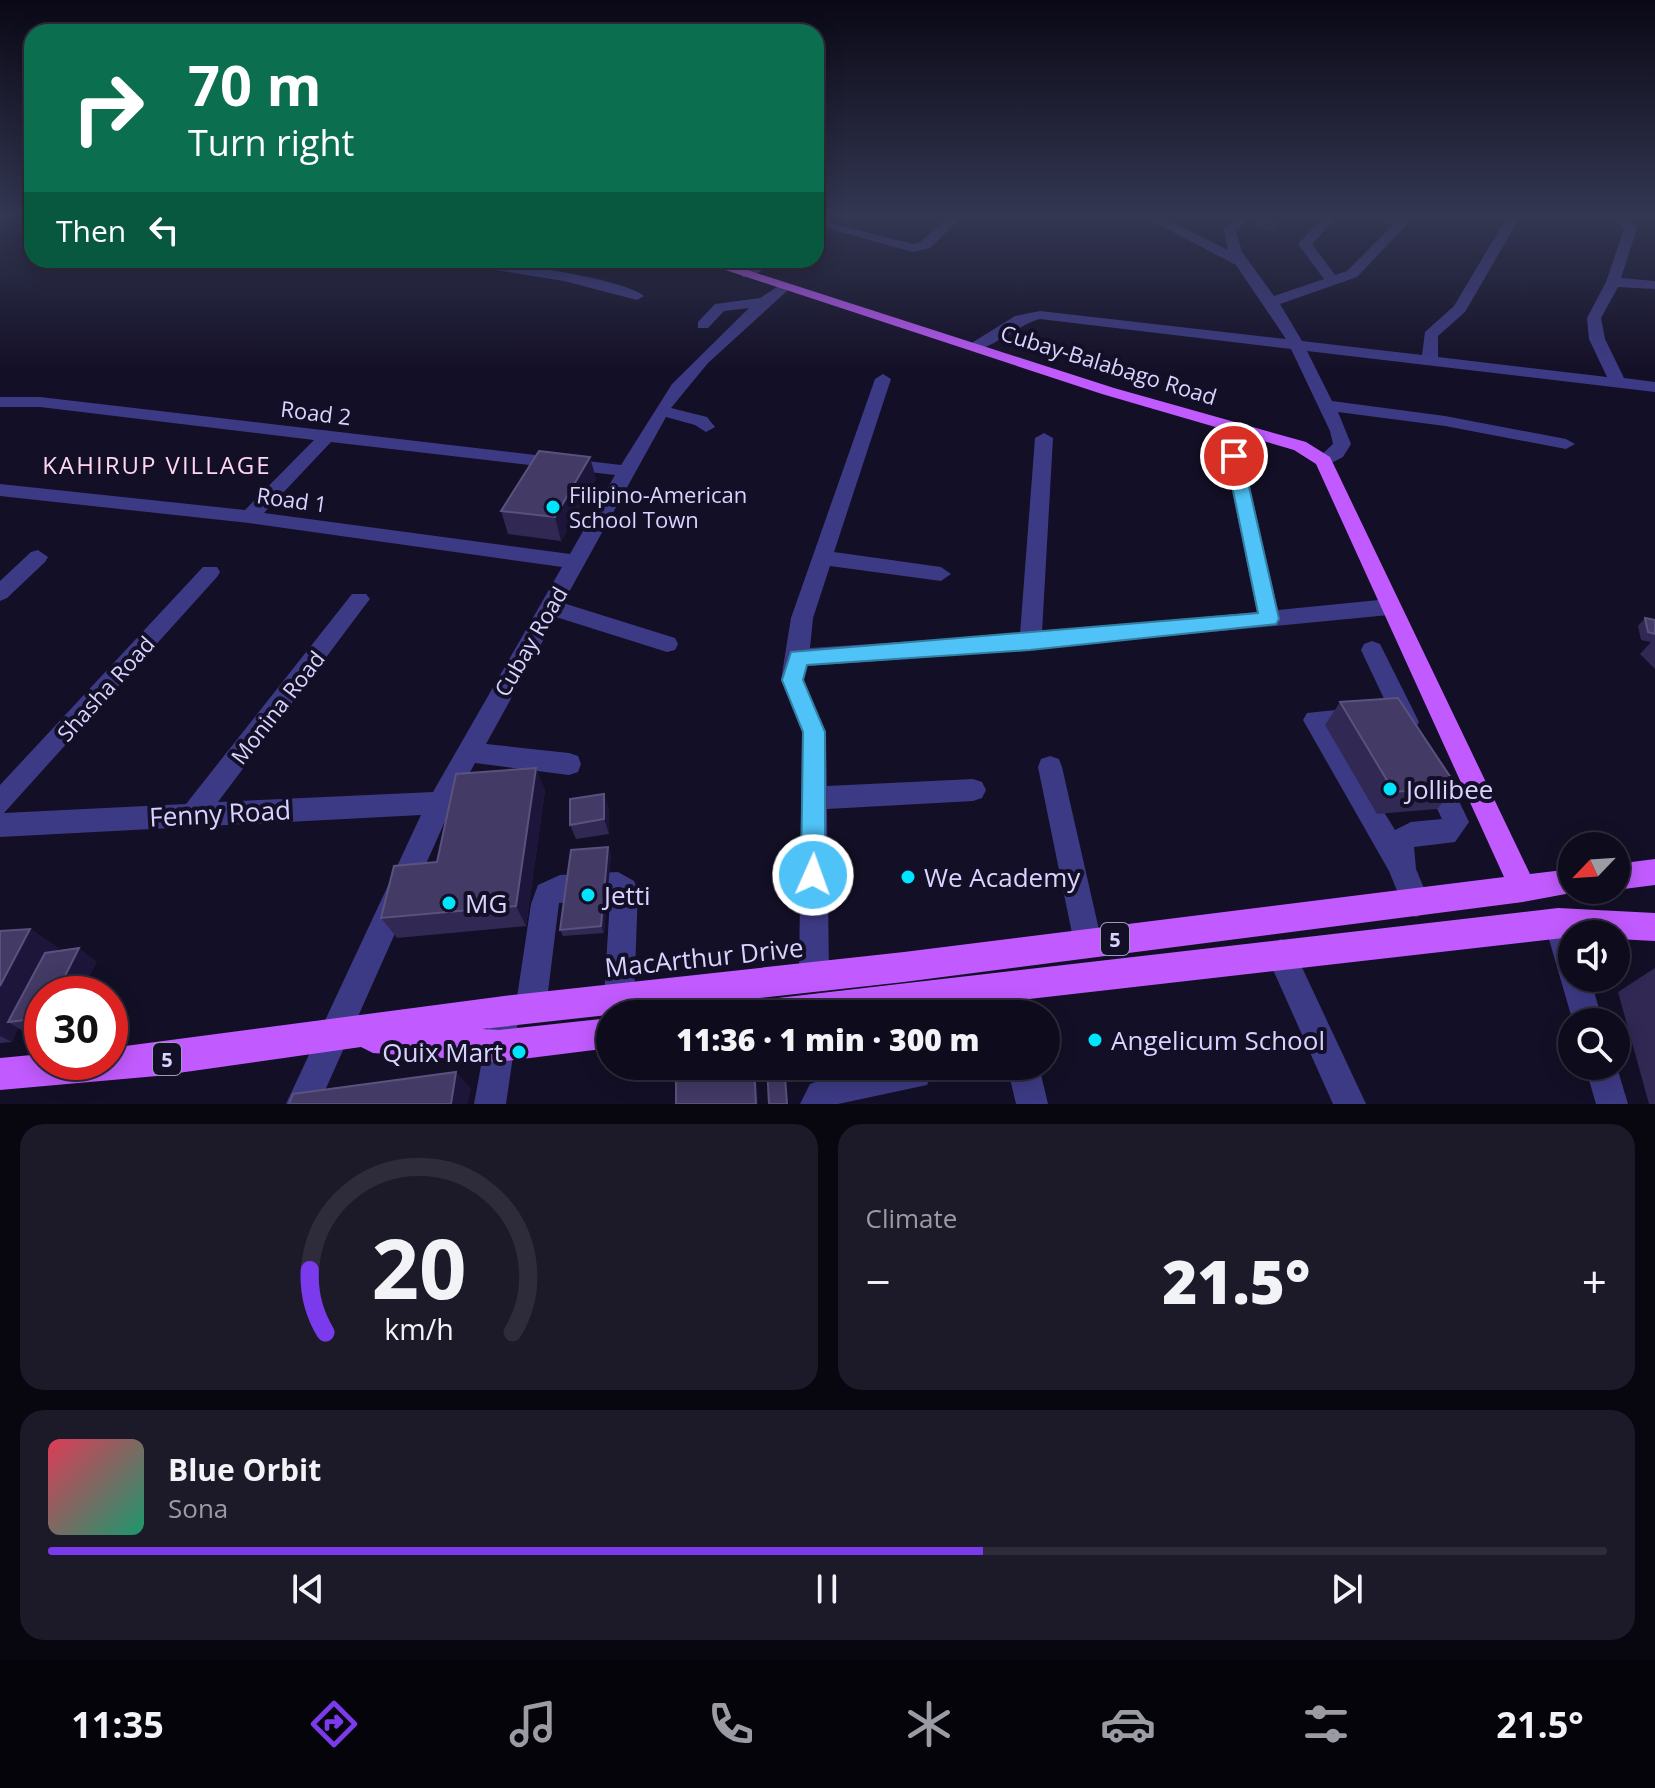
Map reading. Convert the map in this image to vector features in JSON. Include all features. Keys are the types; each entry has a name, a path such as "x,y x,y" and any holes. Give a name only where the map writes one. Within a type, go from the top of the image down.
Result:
{"main road":[{"name":"Cubay-Balabago Road","path":"731,269 1108,391 1300,446 1324,461"},
{"path":"1324,461 1389,607 1523,889"},
{"path":"1630,875 1655,872"},
{"name":"MacArthur Drive","path":"0,1074 157,1060 518,1009 814,977 1558,884"},
{"path":"888,1000 1558,922"},
{"path":"1630,926 1655,927"},
{"path":"333,1036 499,1046 596,1035"}],"street":[{"path":"512,269 565,277 637,296"},
{"path":"747,274 756,269"},
{"path":"1246,269 1272,302 1298,346 1342,444 1337,453 1324,461"},
{"path":"1323,269 1331,280"},
{"path":"1272,302 1359,269"},
{"path":"1430,360 1430,335 1460,309 1484,269"},
{"path":"1617,269 1594,318 1597,339 1618,383"},
{"path":"1613,282 1655,285"},
{"name":"Cubay Road","path":"302,1104 440,803 548,606 661,410 691,367 735,330 761,302 783,287"},
{"path":"703,325 720,307 761,302"},
{"path":"975,347 1020,319 1040,315 1655,387"},
{"path":"814,977 814,732 792,680 798,658 802,618 883,379"},
{"name":"Road 2","path":"0,402 40,402 627,471"},
{"path":"1326,405 1445,421 1566,444"},
{"path":"661,410 701,421 706,427"},
{"path":"249,517 328,435"},
{"path":"1030,642 1044,438"},
{"path":"1234,456 1269,619"},
{"name":"Road 1","path":"0,490 249,517 576,562"},
{"path":"0,593 38,557"},
{"path":"823,558 941,574"},
{"name":"Shasha Road","path":"0,803 210,572"},
{"name":"Monina Road","path":"194,814 359,599"},
{"path":"548,606 667,644"},
{"path":"798,658 1030,642 1389,607"},
{"path":"1372,650 1456,822 1446,833 1411,834 1400,842 1402,869"},
{"path":"1416,903 1402,869 1315,720 1439,713"},
{"path":"468,752 569,764"},
{"path":"1050,767 1088,943"},
{"path":"815,798 973,790"},
{"name":"Fenny Road","path":"0,825 440,803"},
{"path":"490,1104 499,1046 518,1009 548,894 560,888 618,885 624,890 619,998"},
{"path":"1281,954 1350,1104"},
{"path":"816,1104 818,1098 840,1085 875,1080"},
{"path":"1026,1080 1032,1104"},
{"path":"1605,1080 1612,1104"}],"building":[{"path":"539,451 590,457 555,517 501,511"},
{"path":"1645,618 1655,620 1655,634 1648,632"},
{"path":"1398,698 1457,787 1394,792 1340,702"},
{"path":"536,768 516,906 381,918 394,866 437,862 456,774"},
{"path":"604,794 604,819 570,825 570,799"},
{"name":"Jetti","path":"608,847 601,926 560,930 571,850"},
{"path":"30,929 0,986 0,931"},
{"path":"79,948 65,976 33,976 45,953"},
{"path":"24,992 24,1020 8,1022"},
{"path":"456,1072 451,1104 289,1104 293,1094"},
{"path":"676,1080 755,1080 756,1104 676,1104"},
{"path":"768,1080 785,1080 787,1104 769,1104"}],"place":[{"name":"Filipino-American School Town","path":"553,507"},
{"name":"Jollibee","path":"1390,789"},
{"name":"We Academy","path":"908,877"},
{"name":"Jetti","path":"588,895"},
{"name":"MG","path":"449,903"},
{"name":"Angelicum School","path":"1095,1040"},
{"name":"Quix Mart","path":"519,1052"}],"district":[{"name":"KAHIRUP VILLAGE","path":"157,464"}],"route":[{"path":"813,875 814,732 792,680 798,658 1030,642 1269,619 1234,456"}]}
